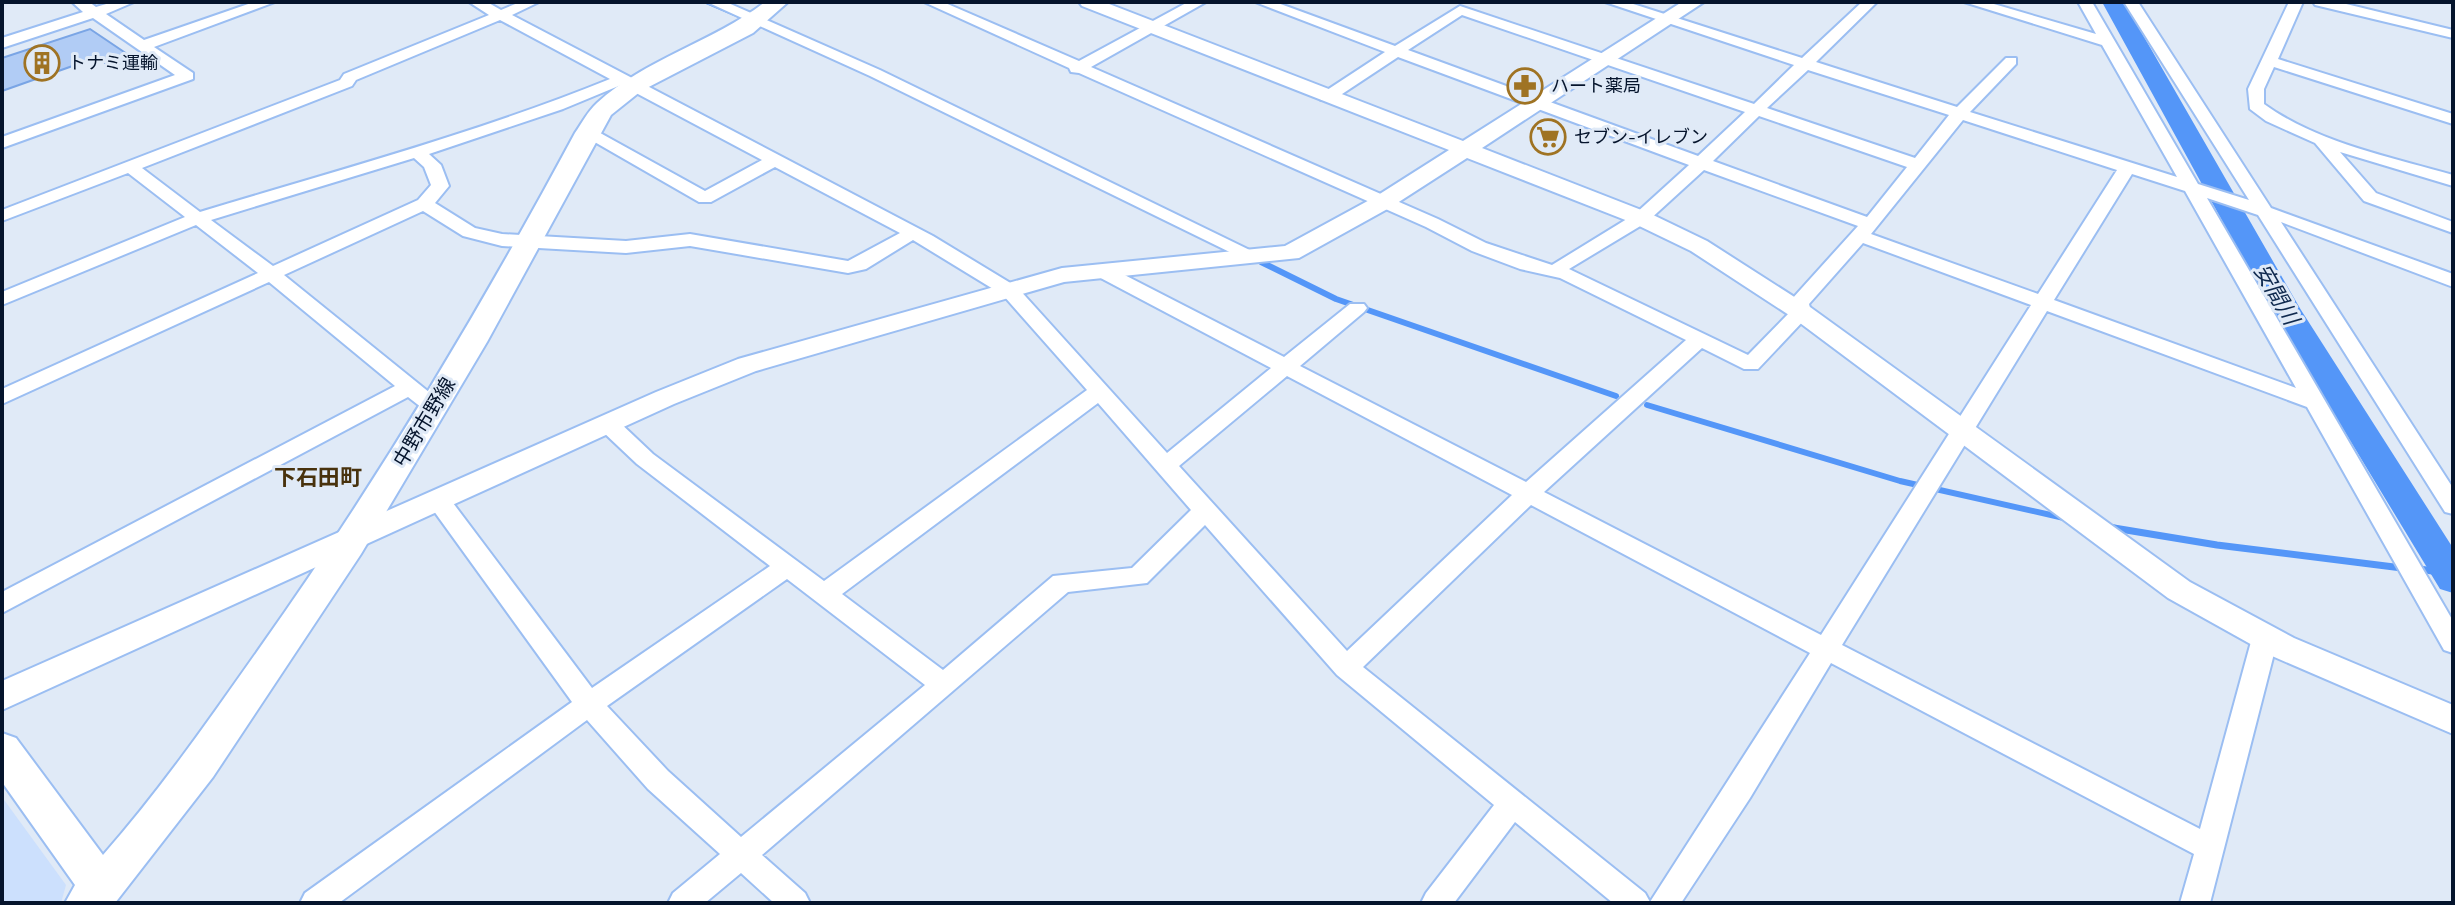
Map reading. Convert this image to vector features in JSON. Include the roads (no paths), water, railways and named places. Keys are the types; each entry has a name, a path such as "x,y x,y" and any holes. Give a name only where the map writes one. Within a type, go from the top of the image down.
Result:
{"main road":[{"name":"中野市野線","path":"100,898 188,780 354,540 422,396 529,241 587,133 603,110 627,83 767,11"},
{"path":"2,750 100,898"}],"street":[{"path":"2,143 187,76 79,2"},
{"path":"2,43 127,2"},
{"path":"141,46 268,2"},
{"path":"476,2 912,233 1010,291 1346,668 1635,903"},
{"path":"2,216 346,83 350,77 394,57 532,2"},
{"path":"714,2 767,11 875,73 1255,257"},
{"path":"931,2 1479,247 1527,265 1557,271 1751,364 1801,312"},
{"path":"1088,2 1641,218 1699,246 1801,312 2179,590 2265,638 2453,720"},
{"path":"1076,69 1199,2"},
{"path":"1262,2 1701,163 2044,304 2313,402"},
{"path":"1436,2 1466,6 1605,60 1916,164"},
{"path":"1612,2 2264,211 2453,281"},
{"path":"2,696 747,365 1062,275 1291,253 1383,202 1695,2"},
{"path":"1557,271 1566,262 1641,218 1870,2"},
{"path":"1971,2 2108,42"},
{"path":"2085,2 2453,643"},
{"path":"2131,2 2453,506"},
{"path":"2296,2 2256,89 2256,106 2264,114 2319,138 2453,181"},
{"path":"2320,2 2453,34"},
{"path":"1327,97 1466,6"},
{"path":"1801,312 1799,303 1865,230 1959,114 2011,61"},
{"path":"2269,61 2453,119"},
{"path":"2,299 198,218 417,152 627,83"},
{"path":"587,133 705,198 775,160"},
{"path":"2319,138 2370,197 2453,228"},
{"path":"2,397 424,204 440,186 432,165 417,152"},
{"path":"2,603 422,396 270,273 130,167"},
{"path":"1664,903 1740,789 2127,168"},
{"path":"424,204 469,232 502,240 640,247 690,240 848,267 859,265 912,233"},
{"path":"1102,271 2210,848"},
{"path":"1166,465 1357,308"},
{"path":"1346,668 1530,492 1700,339"},
{"path":"825,594 1100,391"},
{"path":"609,425 645,459 944,685"},
{"path":"439,501 589,704 658,780 795,903"},
{"path":"683,903 1062,583 1138,577 1204,511"},
{"path":"315,903 589,704 788,566"},
{"path":"2195,903 2265,638"},
{"path":"1436,903 1511,805"}],"waterway":[{"path":"706,2 746,19"},
{"name":"安間川","path":"2113,2 2286,310 2453,579"},
{"path":"1261,262 1336,299 1616,396"},
{"path":"1647,405 1900,481 2064,518"},
{"path":"2116,528 2108,527 2217,545 2402,568"},
{"path":"2420,569 2450,574"}],"place":[{"name":"トナミ運輸","path":"42,63"},
{"name":"ハート薬局","path":"1525,86"},
{"name":"セブン-イレブン","path":"1548,137"}],"district":[{"name":"下石田町","path":"318,477"}]}
